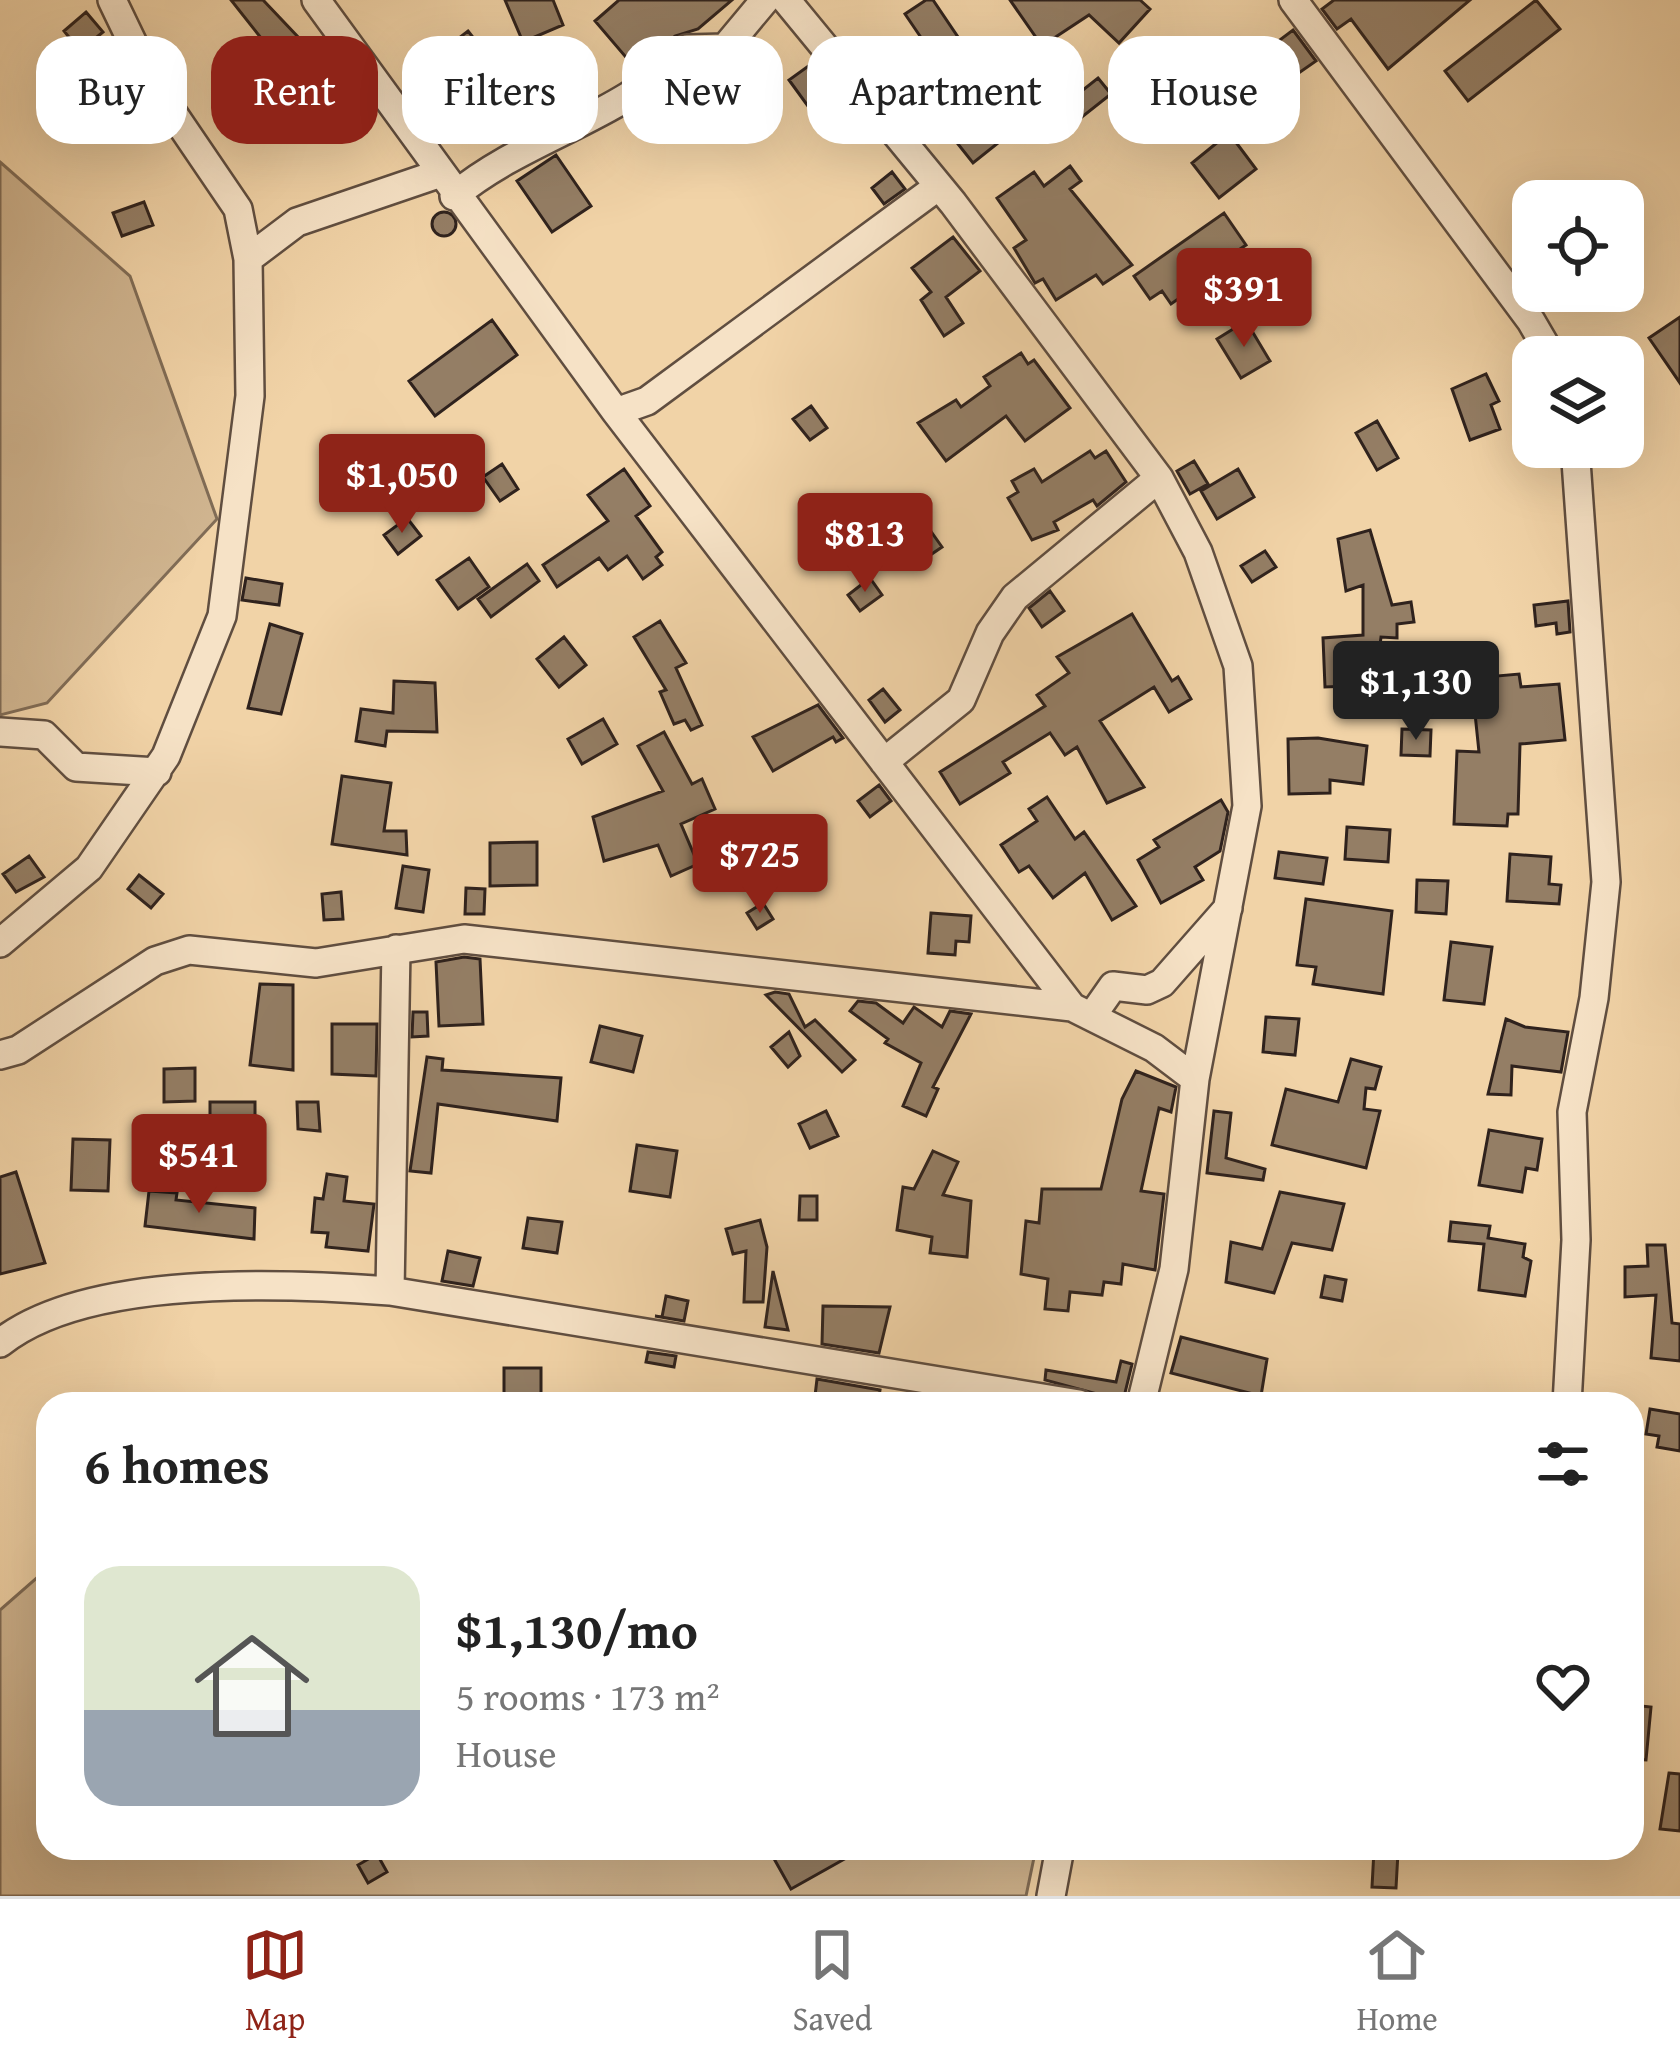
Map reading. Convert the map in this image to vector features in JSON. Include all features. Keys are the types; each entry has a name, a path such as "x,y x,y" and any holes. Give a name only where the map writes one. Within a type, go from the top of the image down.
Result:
{"street":[{"path":"0,943 89,868 157,772 222,616 250,396 248,260 238,209 223,180 151,81 112,0"},
{"path":"316,0 446,185 616,412 1082,1012"},
{"path":"248,260 297,222 446,185 491,167 656,83 687,50 725,48 765,0"},
{"path":"786,0 1159,478 1198,553 1238,666 1247,806 1195,1079 1174,1269 1144,1392"},
{"path":"1293,0 1540,336"},
{"path":"616,412 647,401 764,310 936,188"},
{"path":"1568,1392 1576,1240 1572,1112 1594,998 1606,882 1577,468"},
{"path":"884,762 962,700 996,620 1015,597 1159,478"},
{"path":"0,733 44,735 76,767 92,772 157,772"},
{"path":"1082,1012 1113,986 1147,990 1162,983 1231,905"},
{"path":"0,1055 18,1051 155,961 189,950 316,963 464,939 542,944 1082,1012 1154,1048 1195,1079"},
{"path":"390,1291 396,949"},
{"path":"0,1343 52,1317 146,1294 294,1284 390,1291 1006,1392"},
{"path":"1051,1896 1058,1860"}],"shaded area":[{"path":"0,162 130,276 217,519 47,703 0,715"},
{"path":"36,1578 36,1860 1034,1860 1026,1896 0,1896 0,1610"}],"building":[{"path":"231,0 263,0 297,36 259,36"},
{"path":"505,0 553,0 563,25 537,36 520,36"},
{"path":"619,0 732,0 698,29 675,36 622,36 622,53 595,21"},
{"path":"933,0 957,36 920,36 905,14"},
{"path":"1010,0 1140,0 1150,9 1125,36 1112,36 1089,15 1057,36 1035,36"},
{"path":"1334,0 1470,0 1388,69 1351,19 1337,29 1322,9"},
{"path":"1536,0 1560,29 1468,101 1445,71"},
{"path":"86,12 103,32 68,36 64,31"},
{"path":"1300,39 1316,61 1300,72"},
{"path":"807,67 807,105 789,80"},
{"path":"1098,78 1108,96 1084,115 1084,89"},
{"path":"958,144 997,144 973,163"},
{"path":"1215,144 1237,144 1256,169 1219,198 1192,163"},
{"path":"556,155 591,206 552,232 517,181"},
{"path":"1070,166 1081,181 1070,189 1132,265 1103,284 1096,275 1056,300 1043,279 1035,283 1014,248 1026,240 997,198 1034,172 1044,186"},
{"path":"892,172 905,189 884,204 872,188"},
{"path":"144,202 153,225 122,236 113,213"},
{"path":"444,212 456,224 444,236 432,224"},
{"path":"1224,213 1246,245 1225,259 1228,264 1171,304 1162,291 1150,299 1134,276"},
{"path":"953,237 980,271 946,297 963,323 944,336 921,300 931,292 912,268"},
{"path":"1680,317 1680,383 1649,338"},
{"path":"492,320 517,355 435,416 409,381"},
{"path":"1246,321 1270,361 1241,378 1217,339"},
{"path":"1021,353 1028,364 1034,360 1070,408 1025,441 1006,416 946,461 918,423 956,400 961,407 990,386 984,377"},
{"path":"1486,374 1499,401 1491,405 1500,429 1470,440 1452,389"},
{"path":"811,406 827,428 810,440 793,419"},
{"path":"1377,421 1398,458 1377,470 1356,433"},
{"path":"1090,451 1095,458 1106,451 1126,482 1097,506 1093,500 1054,522 1058,530 1032,540 1008,498 1018,492 1012,481 1034,469 1042,482"},
{"path":"1194,461 1208,484 1190,494 1177,471"},
{"path":"502,464 518,489 500,501 483,477"},
{"path":"624,469 650,506 636,516 662,552 656,557 662,565 643,579 627,556 608,570 599,558 557,587 543,565 608,521 588,495"},
{"path":"1238,469 1254,497 1217,519 1201,491"},
{"path":"407,518 421,536 398,554 384,535"},
{"path":"930,530 942,547 926,558 914,541"},
{"path":"1370,530 1392,605 1411,602 1414,622 1397,624 1397,638 1381,637 1375,685 1325,687 1323,638 1363,635 1363,585 1346,591 1338,539"},
{"path":"1265,551 1276,567 1252,582 1241,566"},
{"path":"469,558 489,587 458,609 437,580"},
{"path":"527,564 539,581 491,617 478,599"},
{"path":"246,578 282,584 279,605 242,600"},
{"path":"870,578 882,595 860,611 848,595"},
{"path":"1050,591 1064,611 1042,627 1029,608"},
{"path":"1568,601 1570,632 1557,634 1556,623 1536,626 1534,605"},
{"path":"1132,614 1172,681 1178,677 1191,699 1169,712 1154,687 1100,721 1144,787 1107,803 1077,747 1065,755 1050,733 1003,762 1010,773 960,804 940,772 1045,706 1037,695 1069,673 1057,657"},
{"path":"660,621 686,663 676,668 702,725 691,730 685,720 674,724 660,692 666,690 634,637"},
{"path":"270,624 302,634 281,714 248,708"},
{"path":"564,637 586,665 559,687 537,659"},
{"path":"1519,674 1521,687 1559,684 1565,740 1520,744 1518,814 1508,814 1507,826 1454,824 1457,751 1479,752 1474,704 1487,703 1485,677"},
{"path":"394,681 435,683 437,732 387,731 385,746 356,741 361,709 393,713"},
{"path":"883,689 900,710 885,722 869,700"},
{"path":"818,705 843,738 836,742 833,737 773,771 753,737"},
{"path":"603,719 617,744 582,764 568,739"},
{"path":"1402,729 1431,730 1430,756 1401,755"},
{"path":"664,732 692,784 702,779 715,809 681,824 698,864 671,876 658,845 604,861 593,817 663,791 638,746"},
{"path":"1318,738 1367,746 1363,784 1330,780 1330,793 1289,794 1288,739"},
{"path":"342,776 391,783 384,831 406,831 407,855 332,844"},
{"path":"879,785 891,801 870,817 858,801"},
{"path":"1047,797 1075,839 1084,832 1136,906 1112,920 1085,873 1053,898 1029,866 1019,872 1001,845 1037,821 1029,809"},
{"path":"1221,800 1228,812 1220,851 1195,867 1203,880 1161,903 1138,860 1159,847 1154,840"},
{"path":"1347,827 1390,830 1388,862 1345,859"},
{"path":"537,842 537,885 490,886 490,843"},
{"path":"1279,852 1327,858 1323,884 1275,878"},
{"path":"1510,854 1551,857 1549,884 1561,885 1559,904 1507,901"},
{"path":"29,856 44,877 16,892 3,874"},
{"path":"403,866 429,870 423,912 396,908"},
{"path":"139,875 163,894 151,908 128,889"},
{"path":"1417,880 1448,881 1446,914 1416,912"},
{"path":"466,888 485,889 484,914 465,914"},
{"path":"341,892 343,919 324,920 322,894"},
{"path":"1306,899 1392,911 1383,994 1313,984 1316,967 1297,965"},
{"path":"763,903 773,919 757,929 747,913"},
{"path":"931,913 971,916 969,942 956,941 955,955 928,953"},
{"path":"1451,942 1492,947 1484,1004 1444,1000"},
{"path":"480,959 483,1024 439,1026 436,962"},
{"path":"260,984 293,985 293,1070 250,1065"},
{"path":"789,994 805,1027 815,1020 855,1060 842,1072 766,995"},
{"path":"858,1001 876,1003 903,1023 914,1007 942,1027 950,1011 971,1014 933,1087 938,1089 926,1116 903,1106 921,1063 885,1043 888,1039 850,1011"},
{"path":"413,1012 427,1012 428,1036 412,1037"},
{"path":"1266,1017 1299,1019 1295,1055 1263,1052"},
{"path":"1506,1019 1525,1027 1568,1032 1561,1072 1512,1066 1511,1095 1488,1094"},
{"path":"332,1024 377,1024 376,1076 332,1074"},
{"path":"600,1026 642,1036 633,1072 591,1062"},
{"path":"789,1032 800,1056 788,1067 771,1047"},
{"path":"427,1057 443,1059 442,1070 561,1078 557,1121 438,1104 431,1173 410,1171"},
{"path":"1351,1059 1381,1067 1375,1089 1366,1088 1364,1109 1380,1111 1366,1168 1272,1145 1286,1089 1338,1102"},
{"path":"195,1068 195,1101 164,1102 164,1069"},
{"path":"1136,1071 1176,1087 1171,1112 1159,1108 1141,1191 1164,1194 1155,1270 1123,1264 1121,1284 1104,1282 1102,1295 1070,1292 1068,1311 1045,1309 1048,1279 1021,1274 1026,1221 1039,1223 1042,1189 1101,1189 1122,1099"},
{"path":"210,1102 255,1102 255,1130 210,1124"},
{"path":"297,1102 318,1102 320,1131 298,1129"},
{"path":"826,1111 838,1136 810,1148 799,1124"},
{"path":"1214,1111 1231,1113 1226,1158 1265,1169 1263,1180 1207,1173"},
{"path":"1489,1130 1542,1139 1537,1170 1526,1168 1522,1192 1479,1185"},
{"path":"73,1139 110,1140 108,1191 71,1190"},
{"path":"637,1145 677,1151 670,1197 630,1191"},
{"path":"933,1151 958,1162 943,1195 971,1201 967,1257 930,1253 932,1237 897,1230 903,1187 914,1189"},
{"path":"16,1172 45,1263 0,1274 0,1177"},
{"path":"327,1174 347,1177 344,1201 374,1204 368,1251 326,1247 328,1233 312,1232 315,1198 323,1199"},
{"path":"149,1191 177,1193 176,1200 255,1208 254,1239 145,1226"},
{"path":"1280,1192 1344,1204 1332,1250 1292,1243 1274,1293 1226,1282 1231,1242 1262,1249"},
{"path":"800,1196 817,1196 817,1220 799,1220"},
{"path":"528,1218 562,1222 557,1253 523,1248"},
{"path":"760,1220 767,1247 763,1302 744,1302 746,1251 733,1254 726,1229"},
{"path":"1451,1222 1490,1226 1488,1238 1525,1244 1523,1257 1531,1261 1525,1296 1479,1290 1484,1244 1449,1241"},
{"path":"1647,1245 1665,1245 1672,1323 1680,1324 1680,1361 1651,1358 1656,1295 1625,1297 1625,1267 1648,1266"},
{"path":"448,1251 480,1258 473,1286 442,1281"},
{"path":"773,1271 788,1330 765,1327"},
{"path":"1325,1276 1346,1280 1342,1301 1321,1297"},
{"path":"666,1296 688,1301 684,1321 655,1316 662,1317"},
{"path":"823,1306 890,1307 879,1353 822,1344"},
{"path":"1181,1337 1267,1359 1262,1392 1171,1373"},
{"path":"648,1352 676,1356 674,1367 646,1362"},
{"path":"1121,1361 1132,1364 1125,1392 1090,1392 1045,1380 1046,1370 1116,1382"},
{"path":"504,1368 541,1368 541,1392 504,1392"},
{"path":"817,1379 880,1390 880,1392 815,1392"},
{"path":"1650,1409 1680,1414 1680,1451 1657,1447 1659,1436 1646,1434"},
{"path":"1644,1706 1651,1707 1644,1760"},
{"path":"1669,1773 1680,1774 1680,1831 1660,1829"},
{"path":"380,1860 387,1872 368,1883 358,1865"},
{"path":"775,1860 843,1860 791,1889"},
{"path":"1373,1860 1398,1860 1396,1888 1372,1887"}]}
